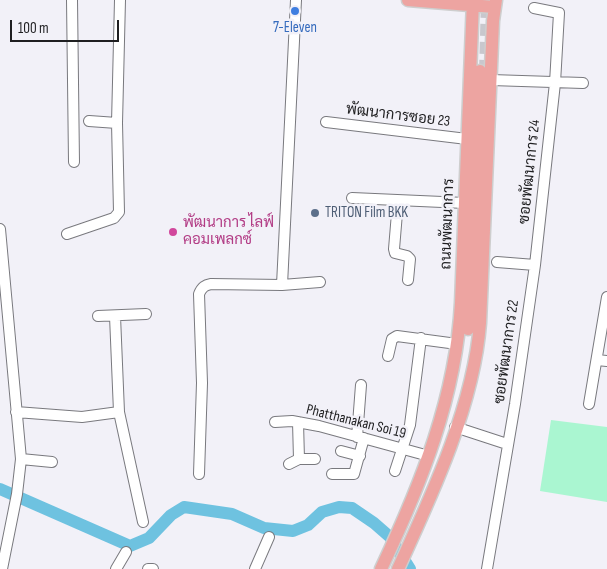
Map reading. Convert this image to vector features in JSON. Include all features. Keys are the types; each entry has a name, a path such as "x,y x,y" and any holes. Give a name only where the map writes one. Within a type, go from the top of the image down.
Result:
{"main road":[{"path":"408,0 494,2"},
{"name":"ถนนพัฒนาการ","path":"398,569 457,424 470,368 475,327 483,74 473,2"},
{"name":"ถนนพัฒนาการ","path":"431,451 446,400 457,344 461,303 467,138 483,74 493,21 494,2"},
{"name":"ถนนพัฒนาการ","path":"383,566 431,451 457,382 468,327 483,74"}],"street":[{"path":"72,0 74,162"},
{"path":"67,234 118,216 120,0"},
{"path":"282,285 296,0"},
{"name":"ซอยพัฒนาการ 24","path":"534,8 559,13 555,83 535,265"},
{"path":"483,74 555,83 583,83"},
{"path":"89,121 118,123"},
{"name":"พัฒนาการซอย 23","path":"326,122 467,138"},
{"path":"352,198 464,203"},
{"path":"398,201 394,249 395,253 407,256 410,259 408,280"},
{"path":"0,229 3,290 21,459 15,506 2,569"},
{"path":"497,262 535,265"},
{"name":"ซอยพัฒนาการ 22","path":"487,569 535,265"},
{"path":"199,474 202,383 199,294 205,286 212,284 282,285 320,282"},
{"path":"588,404 602,360 607,297"},
{"path":"98,316 146,314"},
{"path":"115,316 120,412 143,522"},
{"path":"388,356 393,337 420,338 457,344"},
{"path":"395,471 410,421 420,338"},
{"path":"332,474 354,474 360,456 360,385"},
{"path":"16,412 82,417 120,412"},
{"name":"Phatthanakan Soi 19","path":"275,422 298,422 403,449 431,451"},
{"path":"298,422 299,459"},
{"path":"457,424 508,444"},
{"path":"341,452 360,456"},
{"path":"21,459 52,462"},
{"path":"289,464 299,459 315,459"},
{"path":"255,569 269,537"},
{"path":"116,569 126,552"},
{"path":"148,569 153,569"}],"green space":[{"path":"551,420 607,427 607,502 540,491"}],"waterway":[{"path":"0,489 130,546 149,538 171,515 184,507 232,514 264,528 293,531 308,525 322,512 339,507 352,508 390,537 410,569"}],"tunnel":[{"path":"485,72 487,0"}],"place":[{"name":"7-Eleven","path":"295,11"},
{"name":"TRITON Film BKK","path":"315,213"},
{"name":"พัฒนาการ ไลฟ์ คอมเพลกซ์","path":"173,232"}]}
